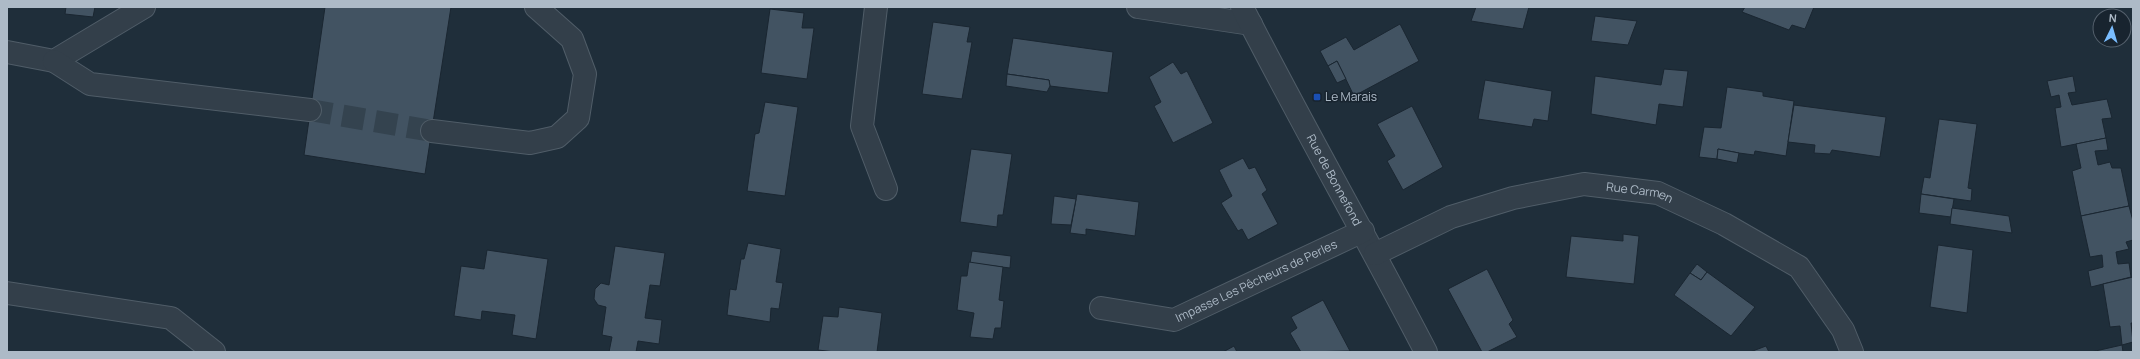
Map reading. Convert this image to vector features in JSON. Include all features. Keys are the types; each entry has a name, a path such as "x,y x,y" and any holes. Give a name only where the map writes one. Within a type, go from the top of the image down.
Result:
{"street":[{"path":"54,61 144,7"},
{"path":"432,131 530,143 556,137 578,118 585,74 572,38 536,7"},
{"path":"876,7 862,126 886,189"},
{"path":"1138,7 1246,15"},
{"name":"Rue de Bonnefond","path":"1246,15 1281,84 1363,231 1426,352"},
{"path":"7,52 54,61 90,84 310,110"},
{"name":"Rue Carmen","path":"1375,254 1451,217 1513,198 1584,184 1658,194 1724,224 1799,267 1844,330 1852,352"},
{"name":"Impasse Les Pêcheurs de Perles","path":"1101,308 1174,320 1363,231"},
{"path":"7,293 171,318 214,352"}],"building":[{"path":"66,7 95,7 93,17 65,14"},
{"path":"325,7 451,7 425,174 304,155"},
{"path":"1476,7 1529,7 1523,29 1471,21"},
{"path":"1745,7 1814,7 1805,29 1792,25 1789,30 1742,12"},
{"path":"770,9 804,13 802,28 814,28 807,79 761,73"},
{"path":"1595,16 1637,21 1628,45 1591,41"},
{"path":"933,22 970,27 967,42 972,42 962,99 922,94"},
{"path":"1400,24 1419,61 1354,96 1337,61 1328,66 1320,51 1346,37 1354,50"},
{"path":"1013,38 1113,52 1108,93 1050,86 1049,80 1007,74"},
{"path":"1337,61 1346,79 1337,83 1328,66"},
{"path":"1173,62 1181,74 1187,71 1213,123 1173,143 1154,106 1161,102 1149,77"},
{"path":"1664,69 1688,71 1683,107 1659,104 1656,125 1591,114 1595,76 1661,85"},
{"path":"1007,74 1049,80 1050,86 1047,92 1006,86"},
{"path":"2073,76 2076,92 2068,93 2072,105 2107,99 2112,118 2102,119 2106,138 2061,147 2055,108 2061,107 2059,95 2051,97 2047,81"},
{"path":"1485,80 1552,91 1548,121 1534,119 1532,127 1478,119"},
{"path":"1727,87 1763,92 1763,96 1794,101 1786,156 1755,151 1754,155 1718,149 1717,159 1699,157 1704,127 1721,128"},
{"path":"765,102 798,107 785,196 747,191 755,134 759,133"},
{"path":"1794,105 1886,117 1880,157 1832,150 1830,154 1814,153 1815,145 1788,142"},
{"path":"1412,106 1443,167 1403,190 1387,161 1395,156 1377,124"},
{"path":"1939,119 1977,124 1968,188 1972,189 1971,201 1921,194 1924,177 1930,178"},
{"path":"2106,138 2108,150 2095,151 2098,165 2110,162 2112,168 2121,168 2129,206 2081,216 2072,171 2081,168 2076,144"},
{"path":"971,149 1012,154 1003,215 998,215 997,227 960,222"},
{"path":"1718,149 1739,153 1737,163 1717,159"},
{"path":"1243,158 1249,169 1255,167 1267,190 1262,194 1278,224 1248,240 1242,229 1238,231 1221,203 1232,196 1219,170"},
{"path":"1077,194 1139,202 1135,236 1086,229 1086,235 1070,233"},
{"path":"1921,194 1954,199 1951,217 1919,213"},
{"path":"1054,196 1076,199 1071,225 1051,224"},
{"path":"2129,206 2133,221 2133,240 2126,242 2129,249 2116,252 2118,264 2129,263 2131,277 2091,287 2088,271 2103,267 2102,255 2090,257 2081,216"},
{"path":"1952,208 2009,216 2012,233 1950,224"},
{"path":"1623,234 1639,236 1634,284 1566,277 1571,236 1623,241"},
{"path":"748,243 781,249 776,282 783,283 779,309 771,308 770,322 727,315 730,289 736,290 741,259 744,259"},
{"path":"1938,245 1973,250 1967,313 1930,307"},
{"path":"615,246 665,253 660,286 650,285 645,318 662,320 659,344 638,341 636,352 609,352 612,337 602,335 606,307 598,305 594,299 595,289 601,283 609,285"},
{"path":"487,250 548,259 536,339 512,335 515,315 482,311 481,320 454,316 461,266 484,269"},
{"path":"972,251 1011,256 1010,268 970,263"},
{"path":"969,262 1003,267 999,300 1004,301 1001,328 995,328 993,339 970,337 974,313 957,310 961,276 967,276"},
{"path":"1697,264 1707,272 1701,280 1690,273"},
{"path":"1487,269 1513,320 1509,324 1517,337 1487,352 1482,352 1448,289"},
{"path":"1707,272 1755,307 1731,336 1674,295 1690,273 1701,280"},
{"path":"2133,277 2133,323 2131,323 2133,342 2122,345 2120,326 2110,327 2103,284"},
{"path":"1323,300 1350,351 1301,352 1290,333 1297,328 1291,317"},
{"path":"839,307 882,313 877,352 835,352 818,350 823,316 838,317"},
{"path":"2122,345 2123,352 2091,352"},
{"path":"1234,346 1237,352 1223,352"},
{"path":"1766,346 1769,352 1750,352"}],"tunnel":[{"path":"310,110 432,131"}],"place":[{"name":"Le Marais","path":"1317,97"}]}
